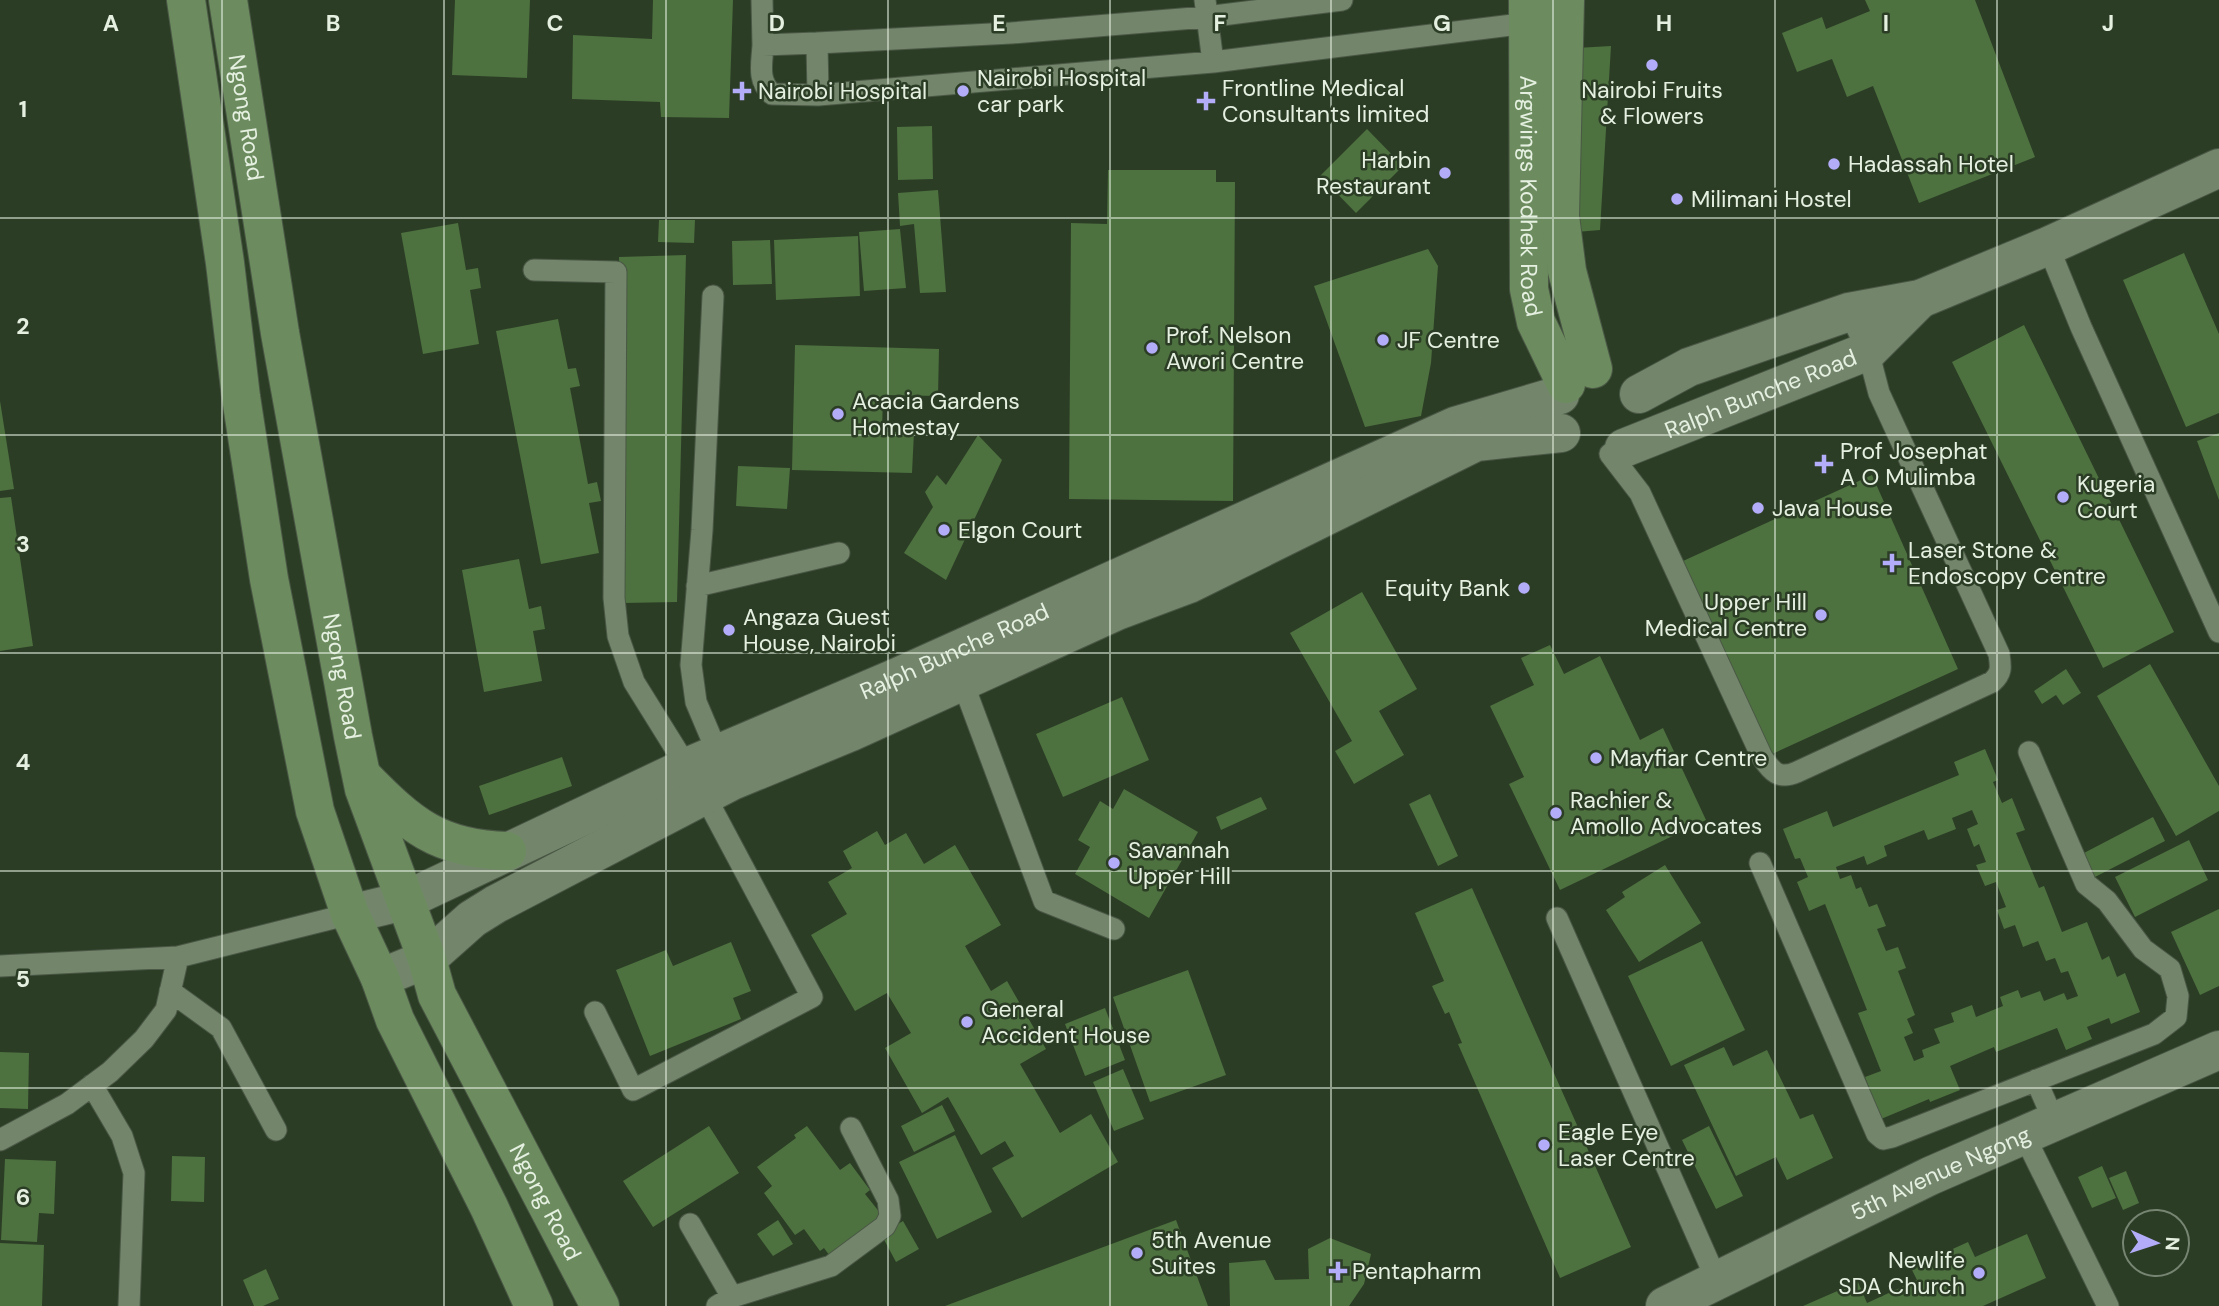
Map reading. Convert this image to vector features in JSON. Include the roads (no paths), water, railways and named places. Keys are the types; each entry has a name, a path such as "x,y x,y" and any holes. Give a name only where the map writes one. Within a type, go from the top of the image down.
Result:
{"main road":[{"name":"Ngong Road","path":"186,0 269,579 316,811 350,914 380,978 395,1020 489,1208 534,1306"},
{"name":"Ngong Road","path":"228,0 283,347 361,776 427,959 437,995 600,1306"},
{"name":"Argwings Kodhek Road","path":"1565,0 1559,216 1567,271 1573,383"},
{"name":"Argwings Kodhek Road","path":"1528,11 1530,289 1536,322 1573,383"},
{"path":"361,776 412,822 446,842 477,850 507,851"}],"street":[{"name":"Ralph Bunche Road","path":"1639,394 1689,367 1849,312 1920,299 2048,246 2219,168"},
{"name":"Ralph Bunche Road","path":"1617,451 1868,351 1920,299"},
{"path":"1561,433 1570,444 1582,452 1596,455 1617,451 1635,438 1641,424 1643,409 1639,394 1620,373 1573,383"},
{"name":"Ralph Bunche Road","path":"1180,570 1455,426 1573,383"},
{"name":"Argwings Kodhek Road","path":"1561,433 1556,408 1573,383"},
{"name":"Ralph Bunche Road","path":"350,914 404,901 507,851 710,775 1476,442 1561,433"},
{"name":"Ralph Bunche Road","path":"380,978 427,959 472,919 710,775"},
{"name":"5th Avenue Ngong","path":"1665,1306 1930,1176 2219,1050"}],"lane":[{"path":"762,0 764,45 761,79 765,88 772,94 818,95 1213,62 1528,11 1565,0"},
{"path":"764,45 1010,33 1206,9 1342,0"},
{"path":"1206,9 1213,62"},
{"path":"817,43 818,95"},
{"path":"2048,246 2081,327 2219,632"},
{"path":"534,270 616,272 614,598 618,636 634,682 710,775"},
{"path":"595,1012 633,1090 812,996 710,775 696,702 691,665 702,530 713,296"},
{"path":"1617,451 1640,494 1762,757 1770,770 1779,776 1787,776 1992,682 2000,675 2001,666 1995,643 1879,393 1868,351 1849,312"},
{"path":"697,586 839,553"},
{"path":"957,668 1044,901 1114,929"},
{"path":"1759,863 1877,1134 1883,1139 1892,1138 2154,1034 2176,1017 2178,996 2170,969 2143,948 2106,901 2086,884 2029,752"},
{"path":"0,966 178,957 350,914"},
{"path":"1557,918 1717,1281"},
{"path":"0,1140 68,1104 110,1072 144,1039 166,1010 178,957"},
{"path":"170,990 221,1028 276,1130"},
{"path":"2036,1080 2039,1128 2108,1306"},
{"path":"92,1085 122,1136 134,1173 129,1306"},
{"path":"690,1224 724,1302 831,1266 886,1226 890,1216 888,1200 850,1128"}],"place":[{"name":"Nairobi Fruits & Flowers","path":"1652,65"},
{"name":"Nairobi Hospital","path":"742,91"},
{"name":"Nairobi Hospital car park","path":"963,91"},
{"name":"Frontline Medical Consultants limited","path":"1206,101"},
{"name":"Hadassah Hotel","path":"1834,164"},
{"name":"Harbin Restaurant","path":"1445,173"},
{"name":"Milimani Hostel","path":"1677,199"},
{"name":"JF Centre","path":"1383,340"},
{"name":"Prof. Nelson Awori Centre","path":"1152,348"},
{"name":"Acacia Gardens Homestay","path":"838,414"},
{"name":"Prof Josephat A O Mulimba","path":"1824,464"},
{"name":"Kugeria Court","path":"2063,497"},
{"name":"Java House","path":"1758,508"},
{"name":"Elgon Court","path":"944,530"},
{"name":"Laser Stone & Endoscopy Centre","path":"1892,563"},
{"name":"Equity Bank","path":"1524,588"},
{"name":"Upper Hill Medical Centre","path":"1821,615"},
{"name":"Angaza Guest House, Nairobi","path":"729,630"},
{"name":"Mayfiar Centre","path":"1596,758"},
{"name":"Rachier & Amollo Advocates","path":"1556,813"},
{"name":"Savannah Upper Hill","path":"1114,863"},
{"name":"General Accident House","path":"967,1022"},
{"name":"Eagle Eye Laser Centre","path":"1544,1145"},
{"name":"5th Avenue Suites","path":"1137,1253"},
{"name":"Pentapharm","path":"1338,1271"},
{"name":"Newlife SDA Church","path":"1979,1273"}]}
